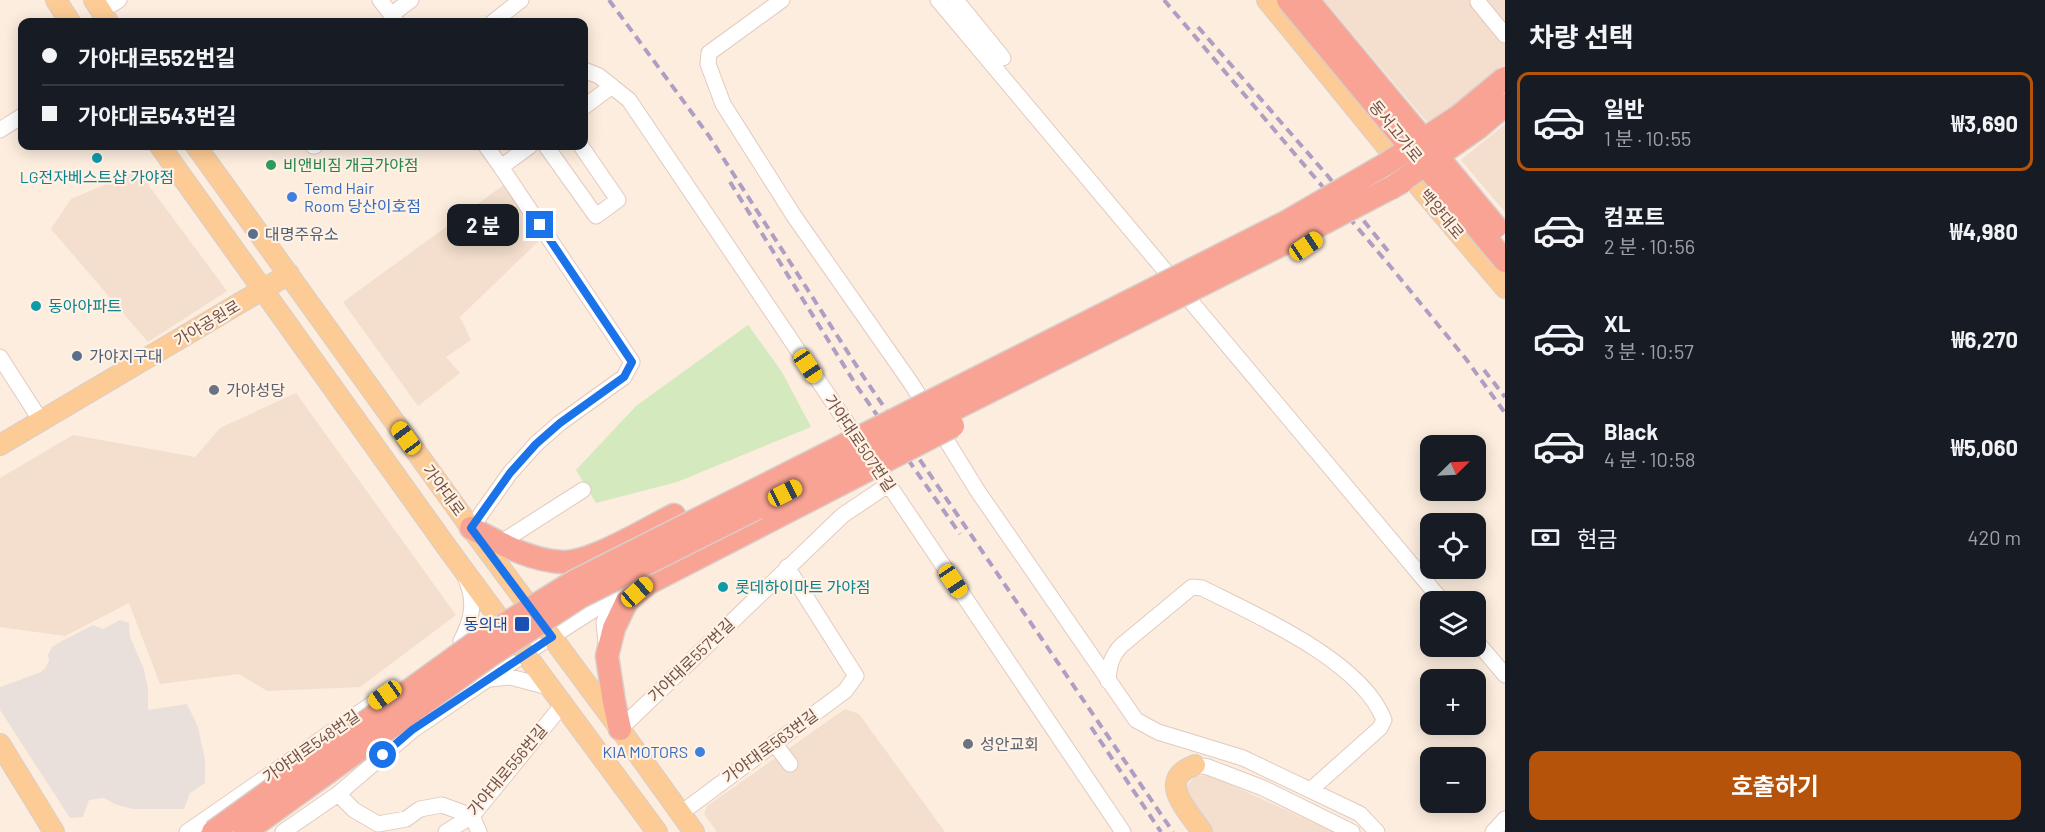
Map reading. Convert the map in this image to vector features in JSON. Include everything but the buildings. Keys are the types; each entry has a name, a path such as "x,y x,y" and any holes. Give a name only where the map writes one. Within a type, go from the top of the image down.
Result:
{"highway":[{"name":"동서고가로","path":"1288,0 1505,261"},
{"name":"동서고가로","path":"1308,0 1505,238"},
{"path":"622,732 614,702 607,656 614,628 627,601 647,584 1306,246 1397,172 1505,78"},
{"path":"213,832 479,640 573,582 1286,222 1397,172 1478,128 1505,105"},
{"path":"471,528 530,556 564,562 599,554 1274,211 1397,172"},
{"path":"245,832 488,657 580,597 1297,237 1397,172"}],"main road":[{"path":"56,0 67,18"},
{"name":"백양대로","path":"1267,0 1368,125 1397,172 1465,241 1505,288"},
{"path":"1317,0 1501,220"},
{"path":"1397,172 1439,147 1505,91"},
{"path":"1368,125 1389,133 1402,122 1399,100"},
{"name":"가야대로","path":"163,150 460,566 657,832"},
{"name":"가야대로","path":"199,150 471,528 694,832"},
{"path":"1465,241 1460,222 1474,209 1501,220"},
{"name":"가야공원로","path":"0,445 289,274"},
{"path":"601,755 593,729 594,723 599,719 605,720 622,732"},
{"path":"0,744 54,832"},
{"path":"1195,765 1183,770 1175,784 1176,793 1202,832"}],"street":[{"path":"101,11 119,0"},
{"path":"380,0 393,18"},
{"path":"395,18 411,0"},
{"path":"498,18 520,0"},
{"path":"782,0 709,53 708,64 723,104 794,216 911,383 977,490 1108,681 1136,720 1158,732 1243,758 1360,814 1377,832"},
{"path":"938,0 1434,591"},
{"path":"956,0 1003,58"},
{"path":"1478,2 1505,35"},
{"name":"가야대로507번길","path":"588,72 599,76 629,100 1123,832"},
{"path":"588,104 612,86"},
{"path":"0,130 18,119"},
{"path":"471,528 510,473 536,444 568,417 624,377 632,362 489,150"},
{"path":"501,167 524,150"},
{"path":"549,150 596,216 618,200 584,150"},
{"path":"0,357 41,421"},
{"name":"가야대로557번길","path":"622,732 787,567 843,515 888,485"},
{"path":"500,543 583,490"},
{"path":"283,832 338,794 412,730 614,597 685,535 639,555 572,569 556,561"},
{"name":"가야대로548번길","path":"187,832 498,616 639,555"},
{"path":"460,566 470,588 473,603 469,626 461,641"},
{"name":"가야대로563번길","path":"681,813 845,691 856,675 787,567"},
{"path":"1108,681 1113,654 1192,587 1202,588 1271,623 1345,670 1371,697 1384,720 1380,728 1312,791"},
{"path":"607,656 604,622 614,597"},
{"path":"1486,653 1505,675"},
{"path":"487,679 510,677 558,696"},
{"name":"가야대로556번길","path":"446,832 472,816 558,696"},
{"path":"774,743 790,764"},
{"path":"1195,765 1208,767 1263,789 1352,832"},
{"path":"338,794 354,810 378,824 406,819 420,809 442,805 472,816 479,832"},
{"path":"1492,832 1505,819"}],"shaded area":[{"path":"1324,0 1505,0 1505,69 1435,121 1426,121"},
{"path":"1505,124 1505,212 1461,160"},
{"path":"138,171 227,291 148,342 51,229 71,199"},
{"path":"505,184 543,237 460,317 471,340 446,357 460,373 418,406 343,302"},
{"path":"296,393 456,615 360,687 267,691 239,674 160,684 129,603 65,636 0,627 0,478 73,435 195,457 220,428"},
{"path":"120,620 129,623 130,637 144,669 148,689 148,710 187,704 198,727 205,760 205,783 190,793 184,809 133,809 117,805 104,798 89,800 83,817 70,818 0,710 0,687 41,672 46,667 52,647 62,641 93,625 103,629"},
{"path":"845,709 859,714 945,832 717,832 704,814 707,806"},
{"path":"1209,775 1334,832 1208,832 1187,801 1186,787 1195,776"}],"green space":[{"path":"748,325 782,372 811,427 677,482 596,503 576,470 636,406"}],"railway":[{"path":"609,0 709,136 865,379 1173,832"},
{"path":"1164,0 1390,266 1466,359 1505,413"},
{"path":"1198,27 1327,175 1388,251"},
{"path":"730,182 856,385 960,534"},
{"path":"1484,370 1505,397"},
{"path":"1091,727 1161,832"}],"place":[{"name":"LG전자베스트샵 가야점","path":"97,158"},
{"name":"비앤비짐 개금가야점","path":"271,165"},
{"name":"Temd Hair Room 당산이호점","path":"292,197"},
{"name":"대명주유소","path":"253,234"},
{"name":"동아아파트","path":"36,306"},
{"name":"가야지구대","path":"77,356"},
{"name":"가야성당","path":"214,390"},
{"name":"롯데하이마트 가야점","path":"723,587"},
{"name":"동의대","path":"522,624"},
{"name":"성안교회","path":"968,744"},
{"name":"KIA MOTORS","path":"700,752"}],"route":[{"path":"383,755 412,730 552,637 471,528 510,473 536,444 560,423 624,377 632,362 540,225"}]}
